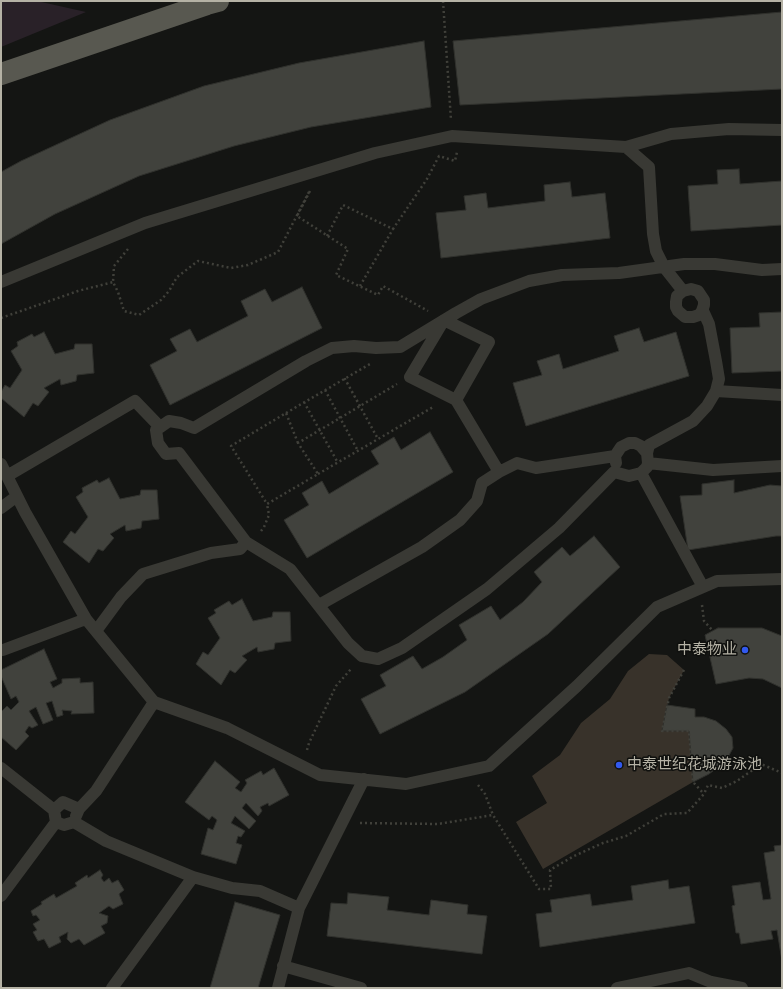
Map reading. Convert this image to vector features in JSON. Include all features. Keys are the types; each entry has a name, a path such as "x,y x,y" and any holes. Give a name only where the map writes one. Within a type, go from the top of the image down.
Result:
{"main road":[{"path":"1,74 218,1"}],"lane":[{"path":"1,282 145,223 375,153 457,136 626,147 671,134 729,128 782,130"},
{"path":"626,147 649,167 653,234 656,251 664,267 683,291"},
{"path":"703,587 645,456 635,443 624,445 618,450 617,466 559,528 487,589 402,648 378,659 362,656 348,643 290,569 246,542 179,453 166,454 158,443 156,430 169,421 181,422 194,428 306,361 332,348 354,346 376,348 400,347 481,299 529,282 562,275 619,273 684,264 715,264 762,270 782,269"},
{"path":"691,289 698,291 704,303 702,311 699,315 693,317 681,314 678,311 676,302 678,296 683,291 691,289"},
{"path":"319,605 422,547 460,520 478,501 482,483 517,463 536,468 617,466 629,476 645,456 693,421 708,406 716,391 719,379 716,361 709,324 702,311"},
{"path":"444,320 410,377 453,398 499,472"},
{"path":"444,320 489,342 453,398"},
{"path":"716,391 782,395"},
{"path":"7,476 135,401 160,427"},
{"path":"645,456 713,470 782,466"},
{"path":"1,464 17,496 86,619 154,702 227,728 320,775 406,784 489,766 577,686 657,608 717,581 782,579"},
{"path":"1,508 17,496"},
{"path":"96,631 121,597 143,574 211,553 240,549 246,542"},
{"path":"1,650 86,619"},
{"path":"74,822 79,809 96,791 154,702"},
{"path":"1,768 64,825 74,822 106,841 193,877 232,888 260,891 299,908"},
{"path":"278,988 299,908 364,779"},
{"path":"1,896 64,802 79,809"},
{"path":"112,988 193,877"},
{"path":"283,966 361,988"},
{"path":"617,988 689,973 711,982 742,988"}],"path":[{"path":"360,286 393,229 426,179 439,156 455,161 457,136 444,1"},
{"path":"320,170 297,216 348,249 336,275 378,295 383,286 444,320"},
{"path":"131,245 114,266 113,282 124,311 139,315 161,300 169,291 177,277 198,261 231,268 248,265 278,252 320,170"},
{"path":"327,236 342,206 393,229"},
{"path":"1,318 78,291 113,282"},
{"path":"246,542 258,535 264,527 269,514 267,504 231,446 372,363"},
{"path":"298,443 410,377"},
{"path":"345,379 360,406"},
{"path":"345,379 378,439"},
{"path":"325,390 358,451"},
{"path":"267,504 378,439 453,398"},
{"path":"304,402 338,463"},
{"path":"286,413 298,443 318,474"},
{"path":"703,611 704,620 713,631"},
{"path":"303,766 309,743 336,686 362,656"},
{"path":"684,670 669,698 662,731 689,731 693,782 704,794"},
{"path":"467,771 485,794 493,815 539,889 551,889 550,870 574,856 603,843 626,836 664,814 687,813 704,794 708,785 722,788 737,781 761,764 782,773"},
{"path":"342,823 438,824 493,815"}],"shaded area":[{"path":"1,1 37,1 86,12 1,47"},
{"name":"中泰世纪花城游泳池","path":"649,654 667,655 684,670 669,698 662,731 689,731 693,782 543,869 516,822 547,803 532,776 560,755 581,723 610,699 628,671"}],"building":[{"path":"782,12 782,89 460,105 453,41"},
{"path":"424,41 431,107 311,127 234,146 139,176 55,214 1,244 1,172 21,161 110,120 204,86 299,63"},
{"path":"739,169 740,184 782,181 782,225 691,231 688,186 718,184 717,170"},
{"path":"570,182 572,197 605,193 610,238 441,258 436,213 466,210 464,196 486,193 488,208 545,201 544,185"},
{"path":"302,287 322,328 170,405 150,365 177,351 170,339 190,329 197,342 248,316 241,301 265,289 272,302"},
{"path":"782,312 782,371 732,373 730,328 760,327 759,313"},
{"path":"639,328 644,342 676,332 689,376 526,426 513,383 542,375 537,361 559,354 563,369 619,351 614,336"},
{"path":"44,332 55,354 74,349 75,344 92,344 94,373 77,375 76,381 61,385 60,379 44,388 49,392 38,406 33,403 24,417 1,398 1,392 5,385 10,388 22,370 11,351 18,346 17,342 32,334 34,337"},
{"path":"430,432 453,472 307,558 284,520 309,505 302,493 322,481 329,494 379,464 371,451 394,437 401,450"},
{"path":"109,478 120,499 140,495 141,490 157,490 159,519 142,521 141,528 126,531 125,525 110,534 114,538 103,551 98,549 89,563 63,542 71,531 75,534 88,517 76,497 83,492 82,488 97,480 99,483"},
{"path":"734,480 734,493 770,485 782,486 782,536 688,550 680,496 702,495 702,484"},
{"path":"594,536 620,567 548,634 465,692 380,734 361,699 386,686 380,675 413,656 422,669 443,657 467,640 459,625 491,606 500,620 523,602 542,582 534,572 562,547 570,556"},
{"path":"242,599 253,621 272,617 273,612 290,612 291,641 275,643 274,649 258,652 257,647 242,656 247,660 235,673 230,670 221,685 196,664 203,652 208,655 220,638 208,618 216,613 214,610 229,601 232,605"},
{"name":"中泰物业","path":"718,628 762,628 782,636 782,688 763,679 749,678 716,684 705,635"},
{"path":"44,649 57,679 50,682 53,688 62,683 62,679 80,678 80,683 93,682 94,713 71,714 72,711 62,710 63,715 57,717 52,701 46,703 53,720 43,724 36,707 29,711 38,725 32,728 29,726 25,732 29,736 16,750 1,737 1,712 7,706 11,710 19,702 16,696 11,699 1,676 1,670"},
{"path":"667,705 695,709 695,717 704,717 716,721 726,729 732,737 733,748 726,761 709,774 693,782 689,731 662,731"},
{"path":"215,761 240,782 235,788 241,792 247,783 245,780 261,771 263,775 274,768 289,795 269,806 268,803 260,807 262,811 258,816 246,803 242,808 256,821 249,829 235,816 231,823 245,831 241,837 238,836 236,843 242,845 236,864 201,854 208,828 213,830 217,820 212,816 209,820 185,802"},
{"path":"782,845 782,961 777,930 771,931 773,939 741,944 739,933 736,933 732,906 735,905 732,886 760,882 763,900 771,899 764,853 775,851 774,846"},
{"path":"100,870 103,875 101,878 104,882 109,878 112,883 118,880 124,890 119,894 123,904 113,909 109,906 99,913 108,916 107,923 101,926 105,933 84,945 79,939 71,943 67,939 68,932 59,937 61,942 49,948 44,939 38,941 33,932 37,930 33,924 40,920 36,915 33,916 31,911 42,904 41,902 54,894 56,898 77,886 75,883 87,875 88,878"},
{"path":"668,880 669,889 689,886 695,923 540,947 536,914 552,912 550,900 590,894 592,906 633,900 631,886"},
{"path":"348,893 389,897 387,910 429,915 431,900 468,905 467,914 487,916 482,954 327,936 331,903 347,904"},
{"path":"235,902 280,915 258,988 210,988"}],"place":[{"name":"中泰物业","path":"745,650"},
{"name":"中泰世纪花城游泳池","path":"619,765"}]}
